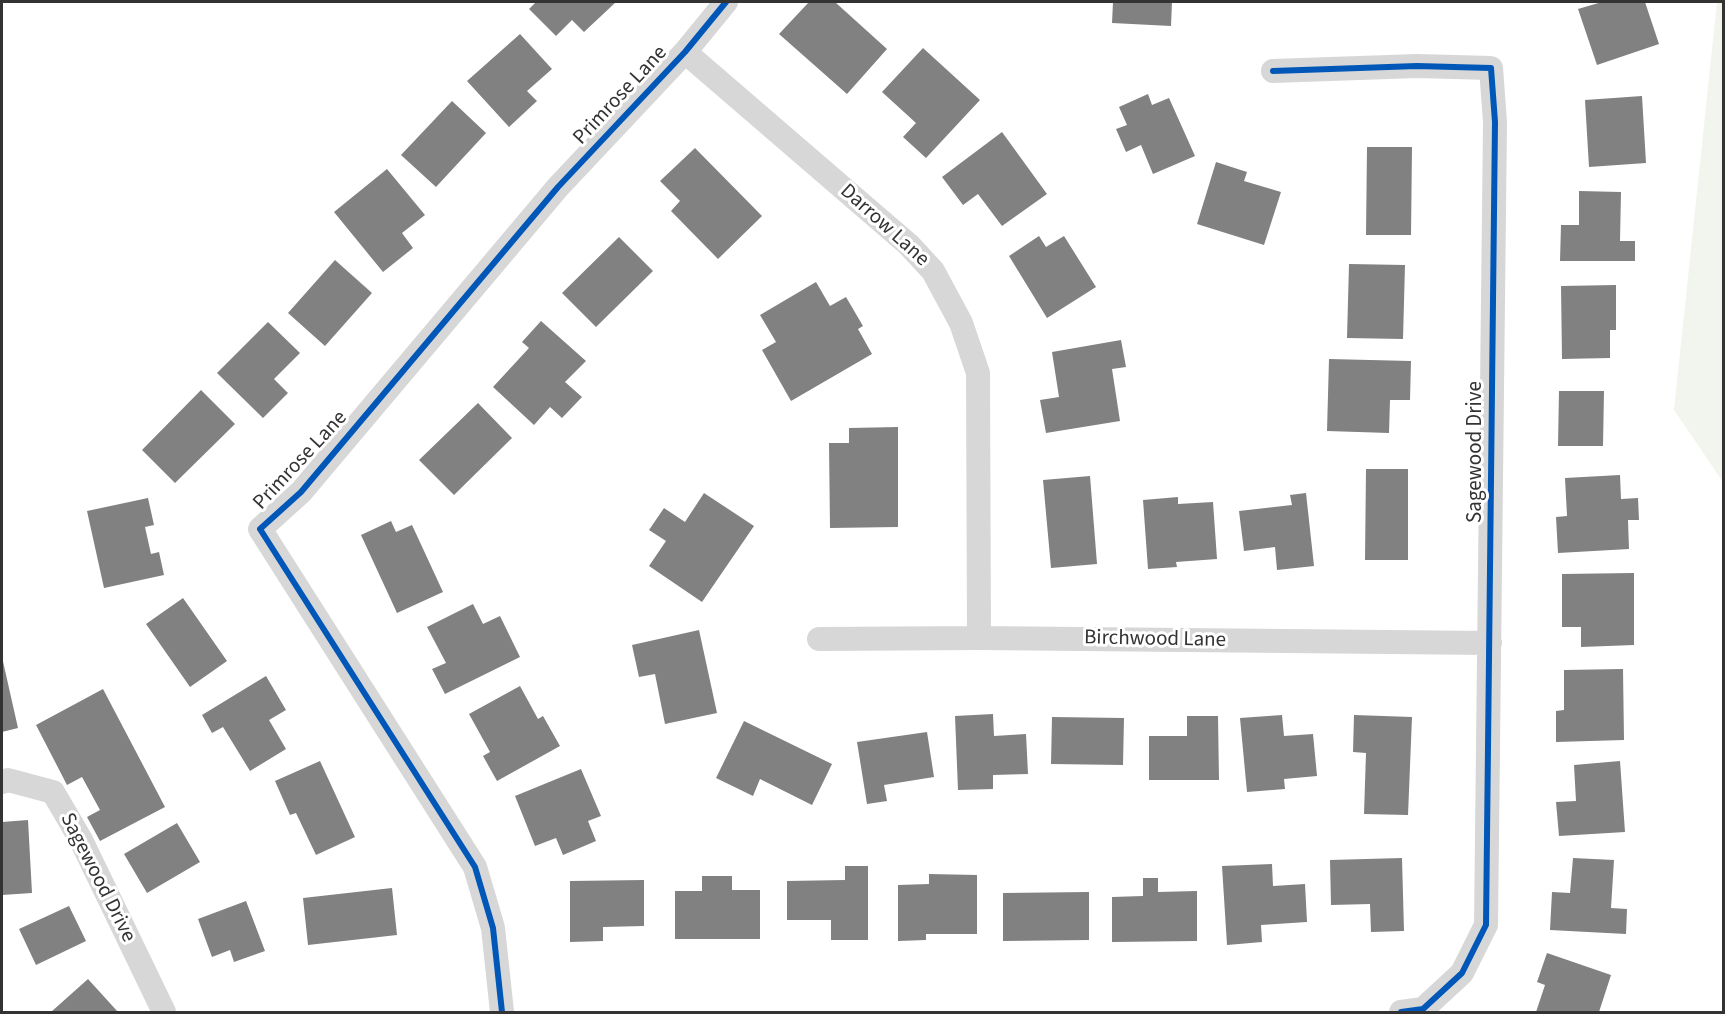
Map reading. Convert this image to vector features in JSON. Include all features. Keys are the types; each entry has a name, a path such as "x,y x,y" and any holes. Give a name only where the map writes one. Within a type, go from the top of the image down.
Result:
{"street":[{"name":"Primrose Lane","path":"502,1012 493,928 475,867 260,529 301,492 558,187 686,52 726,2"},
{"name":"Darrow Lane","path":"686,52 909,245 933,270 961,323 978,373 979,638"},
{"name":"Sagewood Drive","path":"1273,71 1417,66 1491,68 1495,134 1486,925 1462,973 1423,1009 1401,1012"},
{"name":"Birchwood Lane","path":"819,639 979,638 1490,643"},
{"name":"Sagewood Drive","path":"2,782 8,780 53,792 81,840 164,1012"}],"shaded area":[{"path":"1717,2 1724,2 1723,482 1674,410"}],"building":[{"path":"536,2 616,2 584,32 572,20 556,36 529,9"},
{"path":"809,2 835,2 887,49 847,94 779,34"},
{"path":"1113,2 1172,2 1171,26 1112,23"},
{"path":"1602,2 1645,2 1659,44 1597,65 1578,9"},
{"path":"520,34 552,69 527,91 537,101 509,127 467,81"},
{"path":"923,48 980,100 926,158 903,137 916,123 882,92"},
{"path":"1148,94 1152,105 1169,98 1195,156 1153,174 1141,145 1126,152 1116,129 1127,125 1119,107"},
{"path":"1642,96 1646,163 1589,167 1585,100"},
{"path":"452,101 486,133 436,187 401,155"},
{"path":"1002,132 1047,194 1002,226 978,194 963,205 942,177"},
{"path":"1367,147 1412,147 1411,235 1366,235"},
{"path":"695,148 762,216 718,259 671,211 680,201 660,181"},
{"path":"1216,162 1247,172 1244,181 1281,192 1264,245 1197,224"},
{"path":"387,169 425,215 402,233 413,248 383,272 334,212"},
{"path":"1579,191 1621,192 1620,241 1635,241 1635,261 1560,261 1561,225 1579,225"},
{"path":"1039,236 1046,247 1064,236 1096,287 1047,318 1009,256"},
{"path":"619,237 653,271 596,327 562,293"},
{"path":"335,260 372,293 325,346 288,313"},
{"path":"1349,264 1405,265 1403,339 1347,338"},
{"path":"816,282 830,306 846,297 863,326 858,329 872,354 791,401 762,350 776,342 760,315"},
{"path":"1616,285 1616,330 1610,330 1610,358 1562,359 1561,286"},
{"path":"541,321 586,361 565,382 582,397 562,418 550,407 534,425 493,387 529,348 522,342"},
{"path":"268,322 300,353 274,379 288,393 263,418 217,373"},
{"path":"1121,340 1126,367 1112,369 1120,421 1046,433 1040,400 1059,397 1052,352"},
{"path":"1329,359 1411,361 1410,400 1390,400 1389,433 1327,431"},
{"path":"201,390 235,424 175,483 142,450"},
{"path":"1559,391 1604,391 1603,446 1558,446"},
{"path":"478,403 512,438 454,495 419,460"},
{"path":"898,427 898,527 830,528 829,443 849,443 849,428"},
{"path":"1366,469 1408,469 1408,560 1365,560"},
{"path":"1620,475 1621,499 1638,498 1639,520 1628,520 1629,549 1558,553 1556,517 1567,516 1565,478"},
{"path":"1090,476 1097,564 1051,568 1043,480"},
{"path":"704,493 754,526 702,602 649,566 666,541 649,530 664,508 685,522"},
{"path":"1306,493 1314,566 1277,570 1275,547 1244,551 1239,511 1292,505 1290,495"},
{"path":"1178,497 1178,504 1213,502 1217,559 1176,562 1177,567 1148,569 1143,500"},
{"path":"148,498 154,525 145,527 151,554 159,552 164,575 104,588 87,511"},
{"path":"391,521 396,532 412,525 443,592 397,613 361,535"},
{"path":"1634,573 1634,645 1581,647 1581,627 1562,627 1562,574"},
{"path":"183,598 227,661 190,687 146,624"},
{"path":"473,604 483,624 500,616 520,657 445,694 432,669 446,663 427,627"},
{"path":"699,630 717,713 665,724 655,674 639,677 632,645"},
{"path":"2,657 18,728 2,732"},
{"path":"1623,669 1624,740 1556,742 1556,711 1564,710 1564,670"},
{"path":"266,676 286,710 269,720 286,749 250,771 223,727 212,733 202,715"},
{"path":"520,686 538,719 543,716 560,746 497,781 483,756 490,752 469,714"},
{"path":"103,689 165,807 100,841 87,817 100,810 82,777 67,785 36,725"},
{"path":"993,714 994,736 1026,734 1028,774 993,775 993,789 958,790 955,716"},
{"path":"1282,715 1284,736 1313,734 1317,776 1284,779 1285,789 1247,792 1240,718"},
{"path":"1354,715 1412,717 1408,815 1364,814 1366,753 1353,752"},
{"path":"1187,716 1218,716 1219,780 1149,780 1149,736 1187,736"},
{"path":"1052,717 1124,718 1123,765 1051,764"},
{"path":"744,721 832,764 812,805 760,779 753,796 716,778"},
{"path":"927,732 934,777 884,785 887,801 867,804 857,742"},
{"path":"320,761 355,837 316,855 296,813 290,815 275,781"},
{"path":"1620,761 1625,832 1559,836 1556,802 1576,801 1574,765"},
{"path":"581,769 601,816 588,821 596,841 563,855 556,838 535,846 515,796"},
{"path":"28,820 32,893 2,895 2,822"},
{"path":"177,823 200,862 147,893 124,854"},
{"path":"1402,858 1404,931 1371,932 1370,904 1331,905 1330,860"},
{"path":"1573,858 1614,860 1611,908 1627,909 1626,934 1550,930 1552,892 1570,893"},
{"path":"1272,864 1273,886 1305,884 1307,922 1261,925 1262,942 1227,945 1222,866"},
{"path":"845,866 868,866 868,940 831,940 831,920 787,920 787,881 845,880"},
{"path":"929,874 977,875 977,934 926,934 926,940 898,941 898,885 929,884"},
{"path":"702,876 732,876 732,890 760,890 760,939 675,939 675,891 702,891"},
{"path":"1143,878 1158,878 1158,892 1197,891 1197,941 1112,942 1112,897 1143,896"},
{"path":"644,880 644,926 603,927 603,941 570,942 570,881"},
{"path":"392,888 397,935 308,945 303,898"},
{"path":"1089,892 1089,940 1003,941 1003,893"},
{"path":"246,901 265,951 234,962 230,950 212,957 198,919"},
{"path":"69,906 86,941 36,965 19,929"},
{"path":"1547,953 1611,975 1599,1012 1536,1012 1545,985 1537,982"},
{"path":"88,979 118,1012 51,1012"}],"cycle path":[{"path":"502,1012 493,928 475,867 260,529 301,492 558,187 685,52 726,2"},
{"path":"1273,71 1417,66 1491,68 1495,122 1486,925 1462,973 1423,1009 1401,1012"}]}
